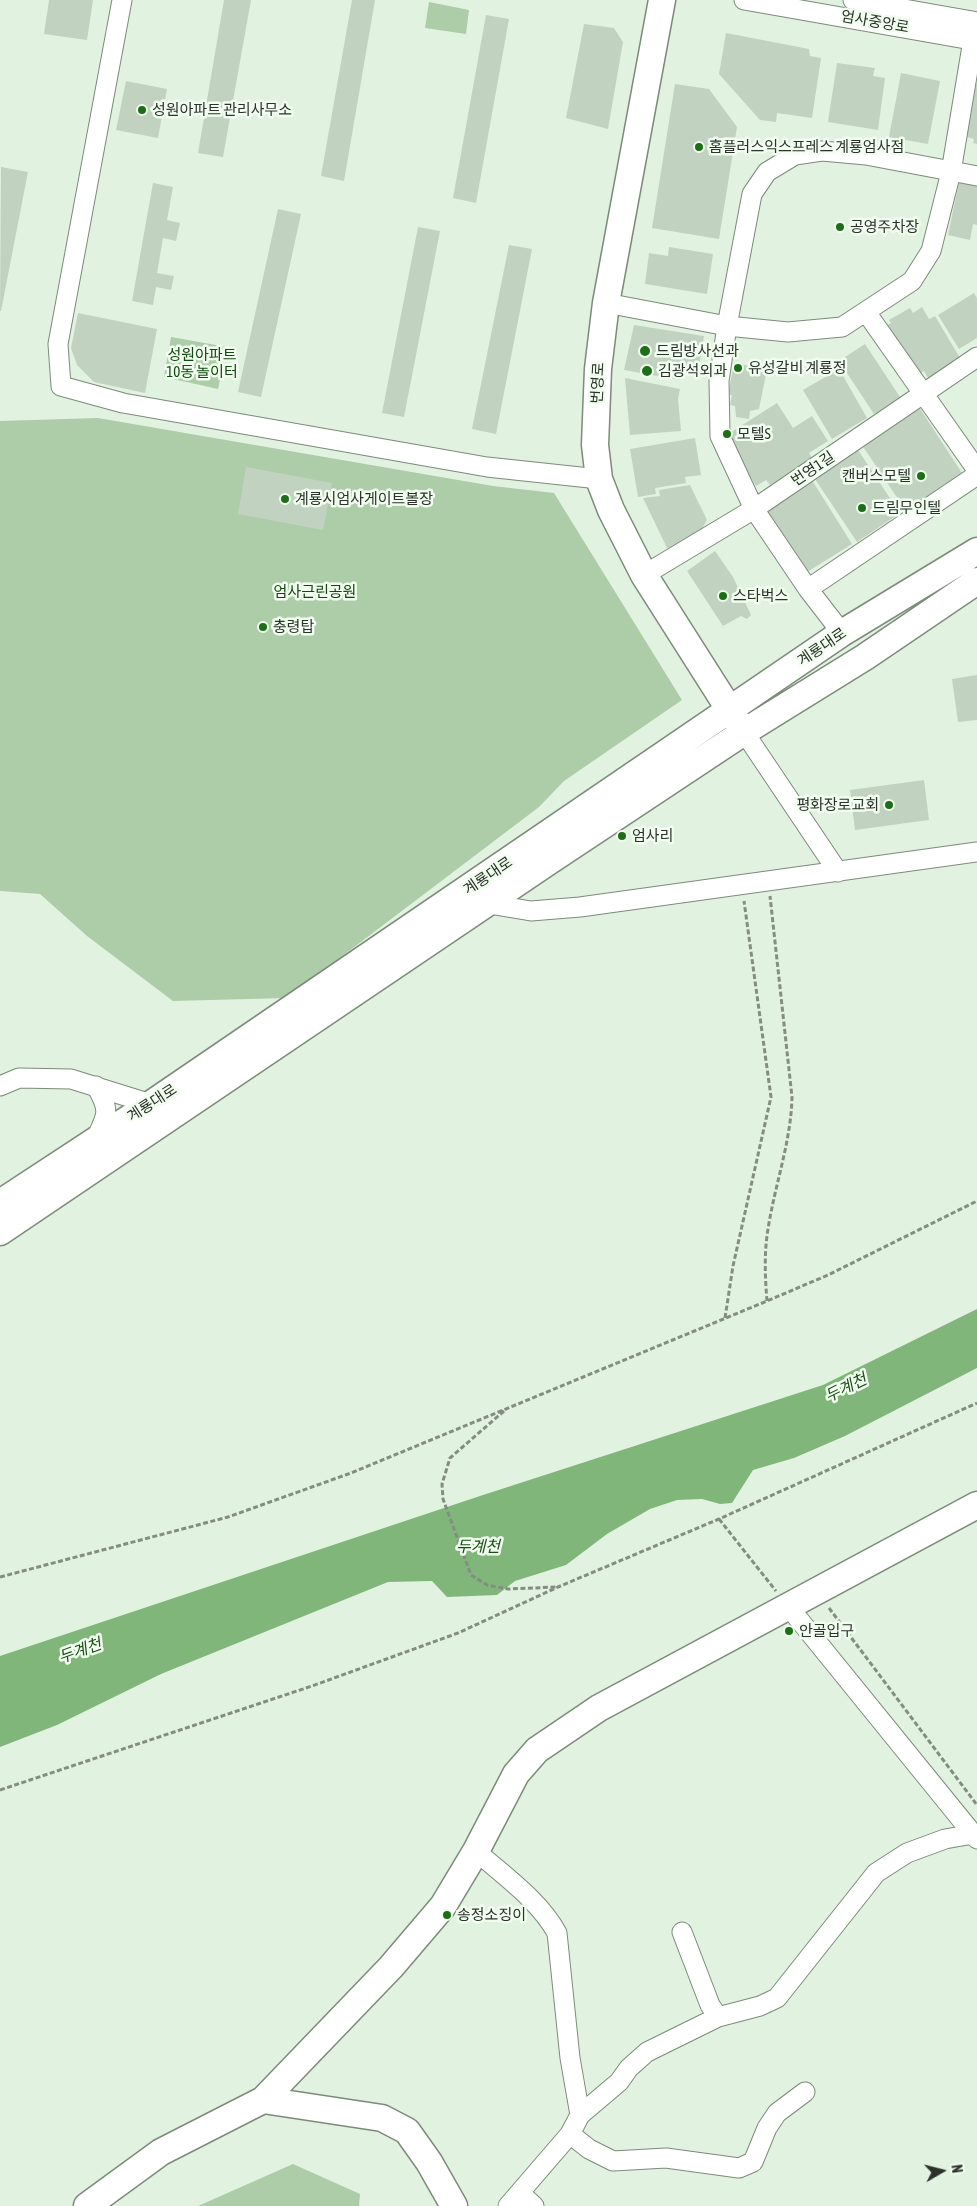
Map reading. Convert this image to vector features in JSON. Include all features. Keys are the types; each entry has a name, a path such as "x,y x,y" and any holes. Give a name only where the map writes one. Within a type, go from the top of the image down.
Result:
{"main road":[{"name":"번영로","path":"662,0 606,303 598,369 595,445 599,479 644,575 744,732"},
{"name":"계룡대로","path":"0,1203 96,1138 151,1104 842,633 977,551"},
{"name":"계룡대로","path":"0,1232 744,732 865,657 977,581"},
{"path":"87,2206 161,2152 263,2100 392,1967 442,1906 476,1851 516,1774 537,1750 599,1708 977,1505"},
{"path":"263,2100 382,2118 407,2131 429,2162 454,2206"}],"street":[{"path":"122,0 58,344 61,386 123,403 468,464 599,479"},
{"name":"엄사중앙로","path":"744,0 784,3 976,31"},
{"name":"엄사중앙로","path":"853,0 976,31"},
{"path":"606,303 727,326 788,332 842,327 912,281 931,251 951,172 976,31"},
{"path":"842,633 808,589 754,509 720,436 719,381 727,326 752,194 767,172 794,155 822,151 866,155 977,176"},
{"path":"866,312 977,470"},
{"name":"번영1길","path":"644,575 754,509 977,356"},
{"path":"808,589 977,475"},
{"path":"744,732 838,872"},
{"path":"489,904 531,911 580,907 977,852"},
{"path":"0,1086 19,1078 48,1077 70,1079 151,1104"},
{"path":"96,1086 105,1101 108,1114 96,1138"},
{"path":"788,1606 975,1837"},
{"path":"521,2202 570,2134 580,2115 619,2082 629,2068 647,2052 718,2017 760,2006 777,1998 876,1873 907,1853 945,1839 975,1837"},
{"path":"476,1851 530,1899 550,1921 557,1934 570,2058 580,2115"},
{"path":"682,1932 710,2005 718,2017"},
{"path":"570,2134 589,2148 613,2161 666,2158 739,2168 753,2162 767,2128 777,2113 805,2092"}],"path":[{"path":"767,1302 765,1270 768,1230 791,1123 792,1097 768,881"},
{"path":"724,1319 733,1266 771,1097 742,885"},
{"path":"0,1577 228,1517 351,1473 767,1302 828,1275 977,1200"},
{"path":"0,1790 312,1686 458,1633 558,1587 719,1519 977,1403"},
{"path":"506,1409 450,1458 442,1484 443,1500 471,1575 487,1585 508,1589 558,1587"},
{"path":"719,1519 788,1606"},
{"path":"816,1591 977,1805"}],"green space":[{"path":"429,2 469,10 466,34 425,28"},
{"name":"성원아파트 10동 놀이터","path":"171,337 227,347 218,389 164,377"},
{"name":"엄사근린공원","path":"98,418 493,486 554,493 682,700 564,781 539,807 287,998 173,1001 87,936 40,894 0,891 0,421"},
{"path":"293,2164 360,2194 359,2206 198,2206"}],"water":[{"name":"두계천","path":"977,1309 977,1368 845,1436 794,1458 753,1470 732,1503 720,1504 702,1499 677,1500 650,1509 607,1534 566,1565 515,1581 497,1595 447,1597 432,1581 388,1582 161,1674 57,1725 0,1747 0,1656 483,1495 823,1385"}],"building":[{"path":"49,0 93,0 87,40 44,34"},
{"path":"224,0 251,0 223,157 198,153"},
{"path":"352,0 375,0 344,181 321,176"},
{"path":"486,15 509,19 476,203 453,198"},
{"path":"584,24 614,28 623,42 608,129 566,118"},
{"path":"726,33 809,49 810,56 821,58 812,118 777,113 776,122 760,120 719,74"},
{"path":"837,63 875,68 873,76 885,78 878,130 828,122"},
{"path":"901,73 940,81 928,144 889,137"},
{"name":"성원아파트 관리사무소","path":"126,81 167,89 158,138 116,130"},
{"path":"675,84 709,89 737,127 719,239 652,228"},
{"path":"976,84 977,144 973,143 974,139 967,137"},
{"path":"1,167 28,172 0,311"},
{"path":"959,182 977,186 977,225 973,224 970,240 948,235"},
{"path":"153,183 173,187 167,220 180,223 176,241 163,238 157,273 174,276 171,290 156,287 153,305 132,301"},
{"path":"278,209 301,214 261,397 238,392"},
{"path":"418,227 440,231 404,417 382,413"},
{"path":"509,245 532,249 496,434 472,429"},
{"path":"669,247 713,254 707,294 645,284 649,253 668,256"},
{"path":"974,293 977,298 977,338 959,349 938,315"},
{"path":"922,307 929,319 935,316 960,358 928,378 924,371 917,375 882,328 891,323 889,320 910,308 913,313"},
{"path":"78,313 157,329 145,393 94,382 77,365 71,348"},
{"path":"634,325 704,336 698,373 683,370 680,380 624,370"},
{"path":"865,344 900,397 874,414 839,361"},
{"path":"734,363 767,369 759,409 750,411 749,419 736,417 735,406 730,405 732,395 728,395"},
{"path":"839,369 867,418 832,439 803,390"},
{"path":"625,378 680,389 678,399 681,431 630,435"},
{"path":"777,403 793,428 812,416 828,441 809,453 812,458 770,485 766,480 756,486 725,436"},
{"path":"919,407 964,476 908,514 862,445"},
{"path":"695,438 701,475 685,477 686,483 655,488 656,494 638,497 630,449"},
{"path":"858,450 900,513 857,542 815,479"},
{"name":"계룡시엄사게이트볼장","path":"246,467 332,483 323,530 238,514"},
{"path":"810,477 852,544 804,574 767,513 770,502"},
{"path":"690,485 707,520 701,531 677,544 674,549 667,548 643,498 660,496 659,490"},
{"name":"스타벅스","path":"715,551 733,577 751,615 747,619 741,616 723,626 687,571"},
{"path":"977,675 977,720 958,722 952,679"},
{"name":"평화장로교회","path":"924,780 929,820 855,830 850,790"}],"place":[{"name":"성원아파트 관리사무소","path":"142,110"},
{"name":"홈플러스익스프레스 계룡엄사점","path":"699,147"},
{"name":"공영주차장","path":"840,227"},
{"name":"드림방사선과","path":"645,351"},
{"name":"유성갈비 계룡정","path":"738,368"},
{"name":"김광석외과","path":"647,371"},
{"name":"모텔S","path":"727,434"},
{"name":"캔버스모텔","path":"921,476"},
{"name":"계룡시엄사게이트볼장","path":"285,499"},
{"name":"드림무인텔","path":"862,508"},
{"name":"스타벅스","path":"723,596"},
{"name":"충령탑","path":"263,627"},
{"name":"평화장로교회","path":"889,805"},
{"name":"엄사리","path":"622,836"},
{"name":"안골입구","path":"789,1631"},
{"name":"송정소징이","path":"447,1915"}]}
